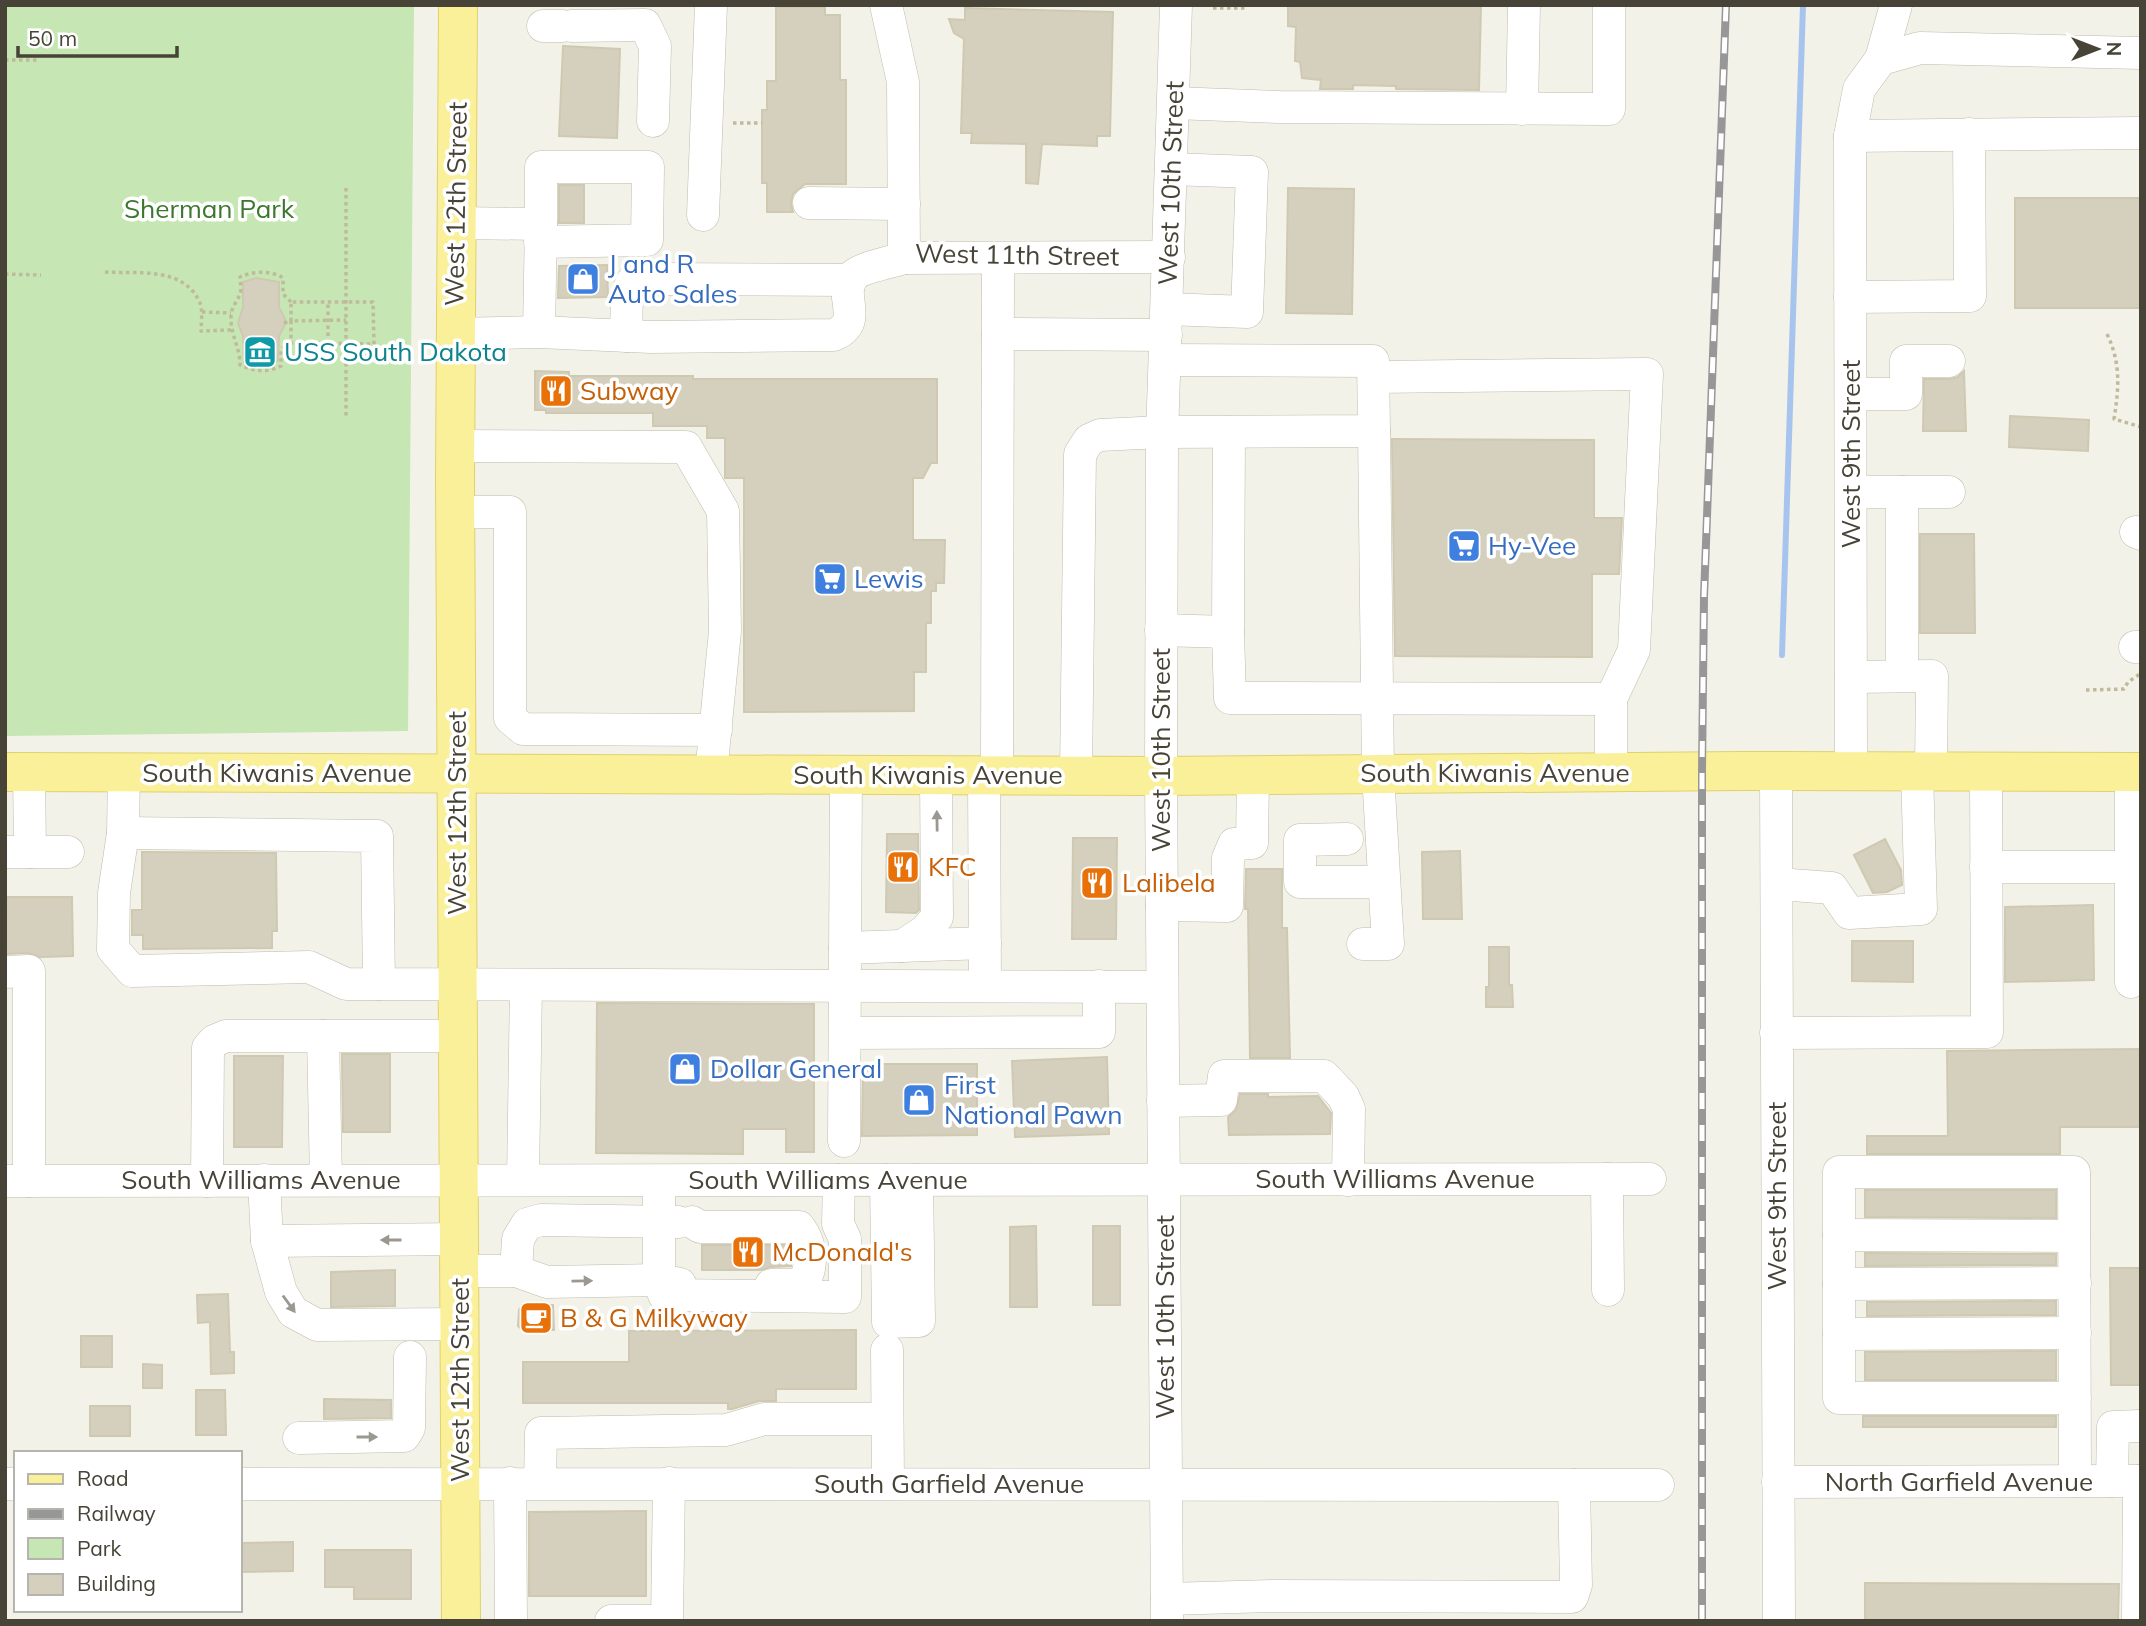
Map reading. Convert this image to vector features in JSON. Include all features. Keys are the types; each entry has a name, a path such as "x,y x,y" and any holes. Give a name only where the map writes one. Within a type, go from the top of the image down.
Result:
{"main road":[{"name":"West 12th Street","path":"458,5 455,512 461,1621"},
{"name":"South Kiwanis Avenue","path":"17,772 1161,776 1611,772 2136,772"}],"street":[{"path":"703,215 712,5"},
{"name":"West 11th Street","path":"886,5 903,82 904,258 1169,257"},
{"name":"West 10th Street","path":"1167,1610 1161,776 1162,432 1176,5"},
{"path":"1522,108 1524,5"},
{"path":"1174,103 1280,107 1609,109 1609,5"},
{"path":"1881,59 1896,5"},
{"path":"559,26 645,25 655,46 653,121"},
{"path":"1881,59 1920,48 2141,53"},
{"name":"West 9th Street","path":"1851,772 1850,135 1859,89 1881,59"},
{"path":"1850,135 2141,133"},
{"path":"1850,297 1970,296 1969,134"},
{"path":"1166,334 1247,312 1252,172 1171,169"},
{"path":"809,203 904,204"},
{"path":"456,223 541,233 539,332"},
{"path":"455,334 539,332 626,336 834,335 844,331 849,321 849,286 852,276 860,271 904,258"},
{"path":"985,985 998,258"},
{"path":"626,336 627,294 632,282 645,279 851,281"},
{"path":"998,334 1166,334 1373,360 1378,774 1389,923 1388,944 1363,944"},
{"path":"1851,394 1906,394 1906,361 1949,361"},
{"path":"1374,377 1647,374 1634,650 1611,699 1611,772"},
{"path":"1076,775 1080,454 1089,440 1100,435 1162,432 1374,431"},
{"path":"1229,432 1230,698 1611,699"},
{"path":"455,446 686,447 723,511 725,631 711,774"},
{"path":"1851,492 1949,492"},
{"path":"1902,492 1902,676"},
{"path":"455,512 510,512 510,718 523,729 716,730"},
{"path":"1161,630 1228,632"},
{"path":"1777,884 1832,888 1849,913 1921,909 1924,772 1932,676 1851,677"},
{"path":"17,772 18,852 68,852"},
{"path":"124,772 123,833 114,893 113,949 132,971 309,967 346,984 1162,987"},
{"name":"West 9th Street","path":"1776,772 1779,1621"},
{"path":"1776,1033 1987,1032 1986,772"},
{"path":"2131,982 2136,772"},
{"path":"845,1141 846,775"},
{"path":"902,946 925,932 937,917 936,775"},
{"path":"1162,905 1227,906 1228,858 1234,844 1252,843 1253,775"},
{"path":"123,833 377,836 379,984"},
{"path":"1347,839 1300,840 1300,882 1384,882"},
{"path":"1986,867 2132,867"},
{"path":"845,948 985,943"},
{"path":"5,972 29,971 17,1181"},
{"path":"523,1180 526,985"},
{"path":"845,1033 1099,1032 1099,986"},
{"path":"207,1181 208,1048 214,1041 226,1036 458,1036"},
{"path":"323,1036 326,1180"},
{"path":"1163,1101 1220,1100 1224,1076 1324,1076 1343,1096 1349,1109 1348,1180"},
{"path":"2075,1398 1839,1398 1839,1172 2074,1172 2075,1283 2075,1333 2075,1398 2075,1481"},
{"path":"1608,1179 1608,1290"},
{"name":"South Williams Avenue","path":"17,1181 1650,1179"},
{"path":"264,1180 267,1241 281,1292 293,1312 317,1325 460,1324"},
{"path":"659,1181 659,1280 663,1295 845,1297 845,1239 838,1224 839,1180"},
{"path":"692,1222 698,1215 798,1213 817,1216 838,1224"},
{"path":"267,1241 460,1255 547,1282 659,1280 689,1286 802,1285 809,1274 809,1250 807,1237 799,1227 700,1227 692,1222 541,1220 527,1224 518,1239 516,1271"},
{"path":"1839,1235 2074,1236"},
{"path":"1839,1283 2075,1283"},
{"path":"1839,1334 2075,1333"},
{"path":"887,1350 887,1484"},
{"path":"299,1438 404,1436 409,1429 410,1357"},
{"path":"511,1621 525,1483 541,1433 726,1430 764,1419 887,1419"},
{"path":"2138,1621 2131,1481 2113,1427 2141,1426"},
{"name":"North Garfield Avenue","path":"1778,1482 2131,1481"},
{"path":"611,1621 667,1621 669,1483"},
{"name":"South Garfield Avenue","path":"242,1484 1658,1485"},
{"path":"1167,1610 1273,1595 1572,1597 1576,1585 1574,1485"}],"path":[{"path":"1213,8 1247,8"},
{"path":"5,60 38,60"},
{"path":"346,188 346,417"},
{"path":"105,272 169,275 186,283 201,305 201,331 231,330"},
{"path":"5,274 41,275"},
{"path":"248,274 278,275 283,278 283,294 291,302 346,302 373,302 374,344 291,343 281,349 281,366 273,370 248,369 240,365 240,350 232,339 231,313 240,294 240,277 248,274"},
{"path":"291,302 291,343"},
{"path":"328,302 328,343"},
{"path":"201,312 231,313"},
{"path":"284,323 291,320 346,320"},
{"path":"231,323 238,323"},
{"path":"2107,334 2116,353 2119,374 2114,419 2141,427"},
{"path":"2086,690 2124,689 2139,655"}],"green space":[{"name":"Sherman Park","path":"5,5 414,5 408,731 5,736"}],"building":[{"path":"1288,5 1481,5 1479,90 1396,89 1396,86 1353,85 1353,89 1320,89 1321,80 1302,78 1300,62 1295,61 1296,27 1288,26"},
{"path":"776,7 825,7 825,15 840,15 840,80 846,80 846,184 805,184 793,194 793,212 767,212 767,183 762,183 762,110 767,110 767,81 776,81"},
{"path":"965,8 1113,12 1110,136 1097,136 1097,146 1042,144 1038,184 1026,183 1026,144 971,143 972,133 961,133 964,39 954,33 949,19 965,20"},
{"path":"563,46 620,49 617,138 559,136"},
{"path":"559,185 584,185 584,223 559,223"},
{"path":"1288,188 1354,189 1352,314 1286,313"},
{"path":"2015,198 2141,198 2141,308 2015,308"},
{"path":"607,265 608,297 558,298 559,266"},
{"path":"256,278 279,282 279,307 285,319 279,336 278,361 268,364 244,362 243,336 238,323 243,307 243,282"},
{"path":"535,371 569,372 569,376 693,376 693,379 937,379 937,463 931,463 923,478 913,478 913,540 945,540 944,583 936,583 936,591 931,591 931,623 926,623 926,672 914,672 914,711 744,712 744,478 725,478 725,438 707,438 707,426 653,426 653,413 546,413 546,410 535,410"},
{"path":"1964,371 1966,431 1923,431 1924,379 1950,379 1958,377"},
{"path":"2010,416 2089,420 2088,451 2009,447"},
{"path":"1392,439 1594,440 1594,518 1622,518 1619,574 1592,574 1592,657 1395,656"},
{"path":"1920,534 1974,534 1975,633 1920,633"},
{"path":"887,834 918,834 919,910 916,913 886,912"},
{"path":"1073,838 1117,838 1116,939 1072,939"},
{"path":"1885,839 1901,870 1902,885 1887,892 1873,893 1854,855"},
{"path":"1460,851 1462,919 1423,919 1422,852"},
{"path":"142,852 276,853 277,931 272,931 272,948 143,949 143,935 132,935 132,910 142,910"},
{"path":"1246,869 1282,869 1282,928 1287,928 1290,1058 1250,1058"},
{"path":"5,897 72,897 73,956 5,954"},
{"path":"2093,905 2094,980 2005,982 2005,907"},
{"path":"1852,941 1913,941 1913,982 1852,981"},
{"path":"1489,947 1509,947 1509,985 1512,985 1513,1007 1486,1007"},
{"path":"597,1003 814,1004 814,1152 786,1152 786,1129 743,1129 743,1154 596,1153"},
{"path":"2141,1049 2141,1127 2060,1127 2060,1154 1867,1154 1867,1136 1948,1136 1947,1051"},
{"path":"342,1054 390,1054 390,1132 343,1132"},
{"path":"234,1056 283,1056 282,1147 234,1147"},
{"path":"1107,1057 1109,1134 1015,1137 1012,1061"},
{"name":"First National Pawn","path":"863,1064 977,1064 977,1135 862,1136"},
{"path":"1240,1094 1268,1094 1268,1097 1318,1096 1331,1113 1330,1134 1229,1135 1228,1117 1236,1110"},
{"path":"1865,1190 2056,1190 2056,1218 1865,1217"},
{"path":"1036,1226 1037,1307 1010,1307 1010,1227"},
{"path":"1093,1226 1120,1226 1120,1305 1093,1305"},
{"name":"McDonald's","path":"702,1245 789,1245 791,1266 761,1270 702,1270"},
{"path":"1865,1253 2056,1254 2056,1265 1865,1266"},
{"path":"2110,1268 2141,1268 2141,1385 2111,1385"},
{"path":"395,1270 395,1306 331,1307 331,1272"},
{"path":"228,1294 230,1352 234,1352 234,1373 211,1374 210,1322 198,1323 197,1295"},
{"path":"2056,1301 2056,1315 1867,1316 1867,1302"},
{"name":"B & G Milkyway","path":"523,1305 553,1305 554,1330 523,1330 518,1326 519,1310"},
{"path":"856,1330 856,1389 776,1389 776,1401 759,1401 732,1409 728,1409 728,1403 523,1403 523,1362 629,1362 629,1331"},
{"path":"81,1336 112,1336 112,1367 81,1367"},
{"path":"2056,1351 2056,1380 1865,1380 1865,1352"},
{"path":"143,1364 162,1365 162,1388 143,1388"},
{"path":"196,1390 225,1390 226,1435 196,1435"},
{"path":"324,1399 391,1400 391,1418 324,1419"},
{"path":"90,1406 130,1406 130,1436 90,1436"},
{"path":"1863,1416 2056,1416 2056,1427 1863,1427"},
{"path":"646,1511 646,1596 529,1596 529,1512"},
{"path":"293,1542 293,1571 242,1572 242,1543"},
{"path":"325,1550 411,1550 411,1599 354,1599 354,1587 325,1587"},
{"path":"1865,1583 2119,1584 2118,1621 1865,1621"}],"waterway":[{"path":"1782,655 1803,5"}],"railway":[{"path":"1702,1621 1704,597 1726,5"}],"place":[{"name":"J and R Auto Sales","path":"583,279"},
{"name":"USS South Dakota","path":"260,352"},
{"name":"Subway","path":"556,391"},
{"name":"Hy-Vee","path":"1464,546"},
{"name":"Lewis","path":"830,579"},
{"name":"KFC","path":"903,867"},
{"name":"Lalibela","path":"1097,883"},
{"name":"Dollar General","path":"685,1069"},
{"name":"First National Pawn","path":"919,1100"},
{"name":"McDonald's","path":"748,1252"},
{"name":"B & G Milkyway","path":"536,1318"}]}
